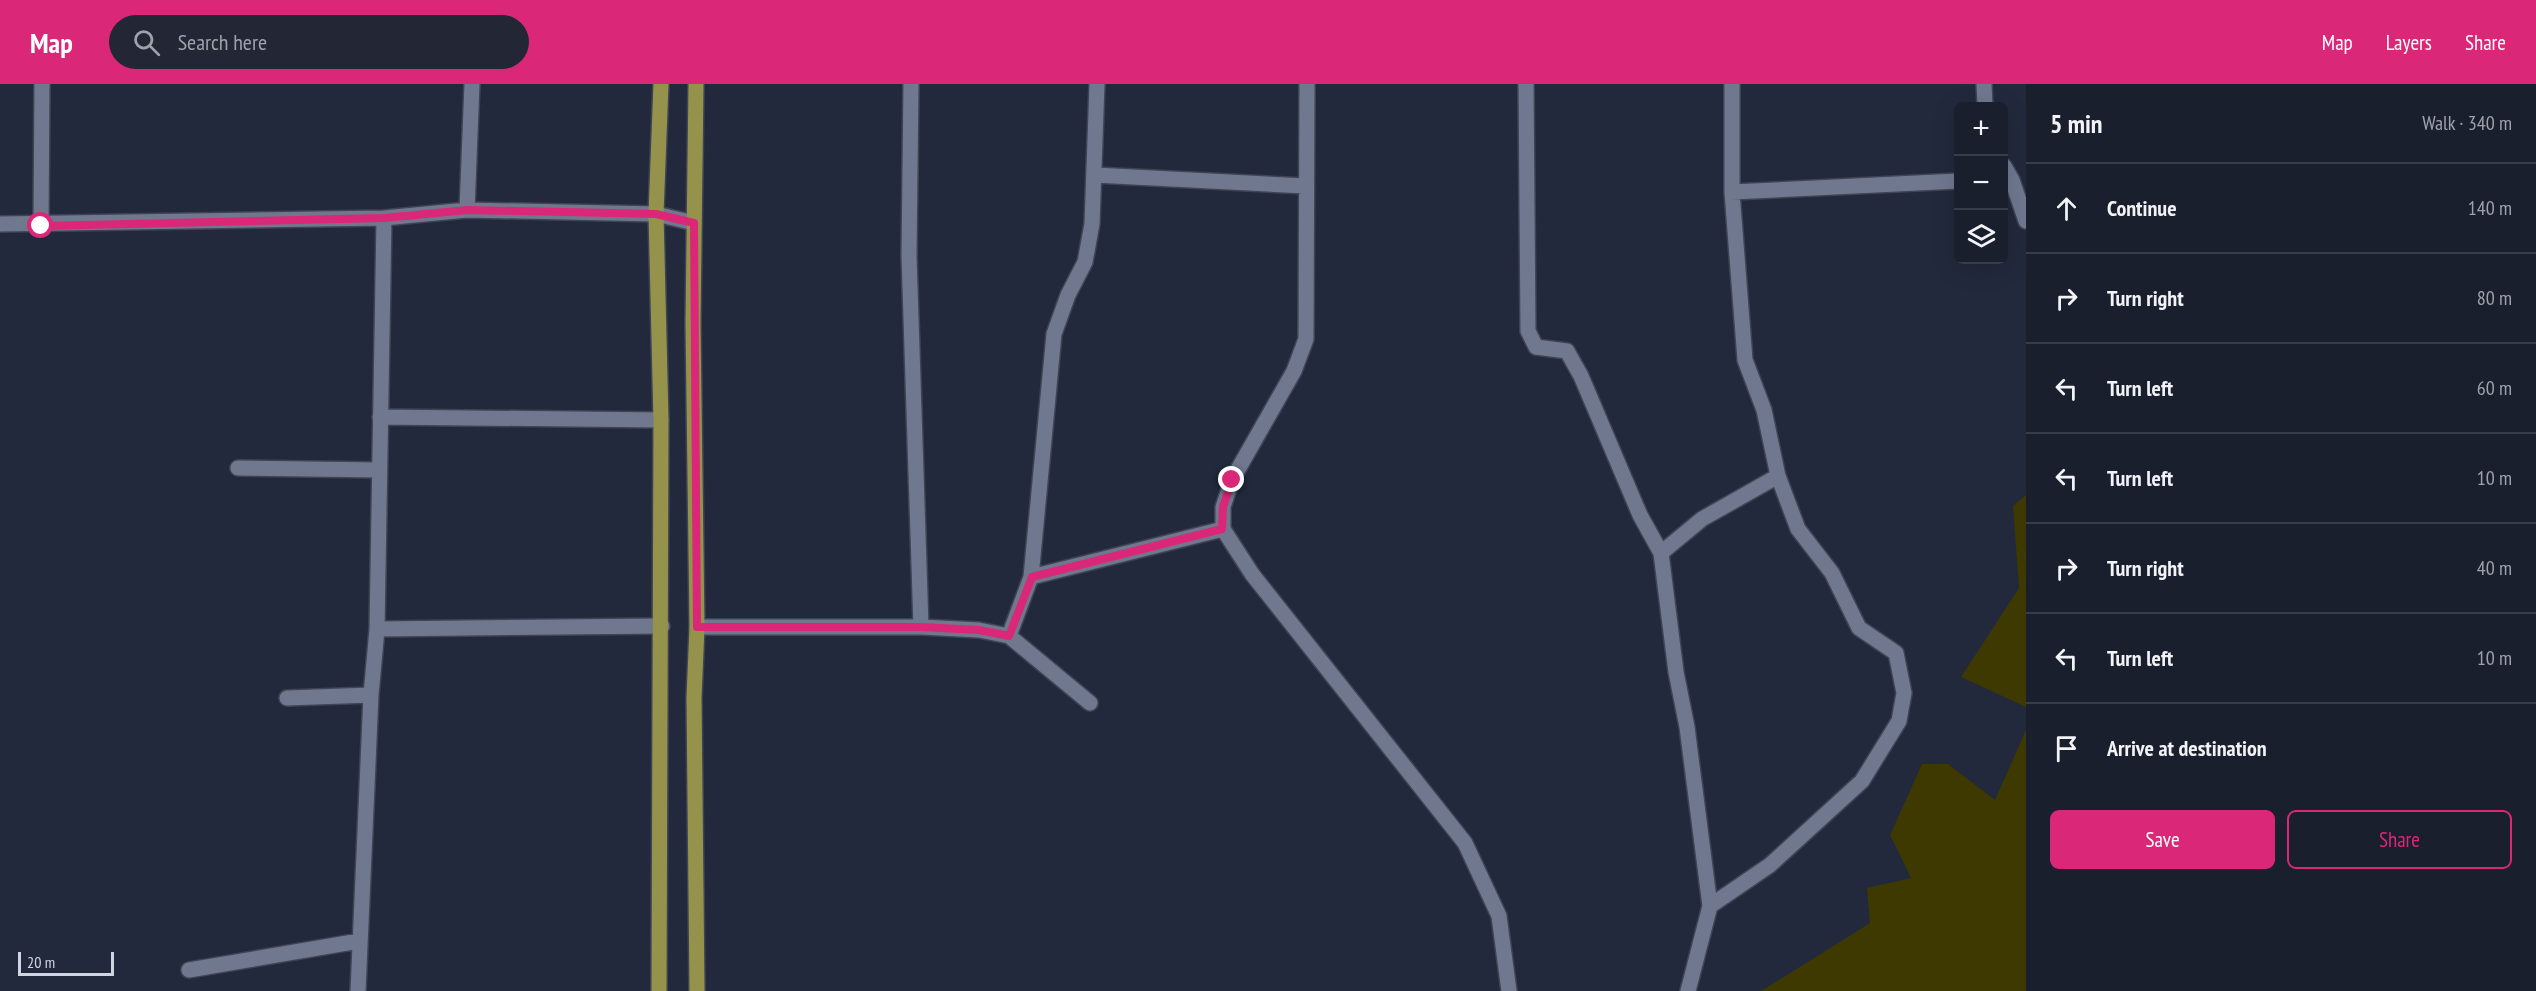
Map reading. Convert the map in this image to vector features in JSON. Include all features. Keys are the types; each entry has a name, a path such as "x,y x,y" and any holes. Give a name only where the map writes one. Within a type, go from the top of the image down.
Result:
{"main road":[{"path":"659,991 662,626 661,420 656,214 661,84"},
{"path":"696,84 694,223 697,627 694,698 697,991"}],"street":[{"path":"41,226 42,84"},
{"path":"467,210 472,84"},
{"path":"911,84 909,256 921,627"},
{"path":"1009,636 1032,577 1054,334 1068,295 1085,262 1092,224 1097,84"},
{"path":"1307,84 1306,339 1294,371 1232,480 1223,507 1222,529 1252,574 1465,843 1499,916 1509,991"},
{"path":"1526,84 1528,331 1536,347 1567,351 1581,376 1640,515 1661,553 1676,672 1687,726 1710,906 1688,991"},
{"path":"1710,906 1770,865 1862,781 1899,721 1904,693 1896,653 1859,628 1832,573 1798,529 1778,476 1764,410 1745,360 1732,192 1732,84"},
{"path":"1984,84 1985,102"},
{"path":"1095,175 1305,186"},
{"path":"2008,180 2026,221"},
{"path":"1732,192 1954,182"},
{"path":"0,224 41,226 384,218 467,210 656,214 694,223"},
{"path":"358,991 371,695 377,629 384,218"},
{"path":"380,417 661,420"},
{"path":"238,468 379,470"},
{"path":"1661,553 1702,519 1778,476"},
{"path":"1032,577 1222,529"},
{"path":"377,629 662,626"},
{"path":"697,627 921,627 979,630 1009,636 1090,703"},
{"path":"287,698 371,695"},
{"path":"189,970 359,941"}],"shaded area":[{"path":"2026,495 2026,707 1961,677 2019,588 2013,506"},
{"path":"2026,730 2026,991 1761,991 1870,923 1867,888 1911,878 1890,835 1922,764 1948,764 1995,800"}],"route":[{"path":"41,226 384,218 467,210 656,214 694,223 694,505 697,627 921,627 979,630 1009,636 1032,577 1222,529 1223,507 1232,480"}]}
